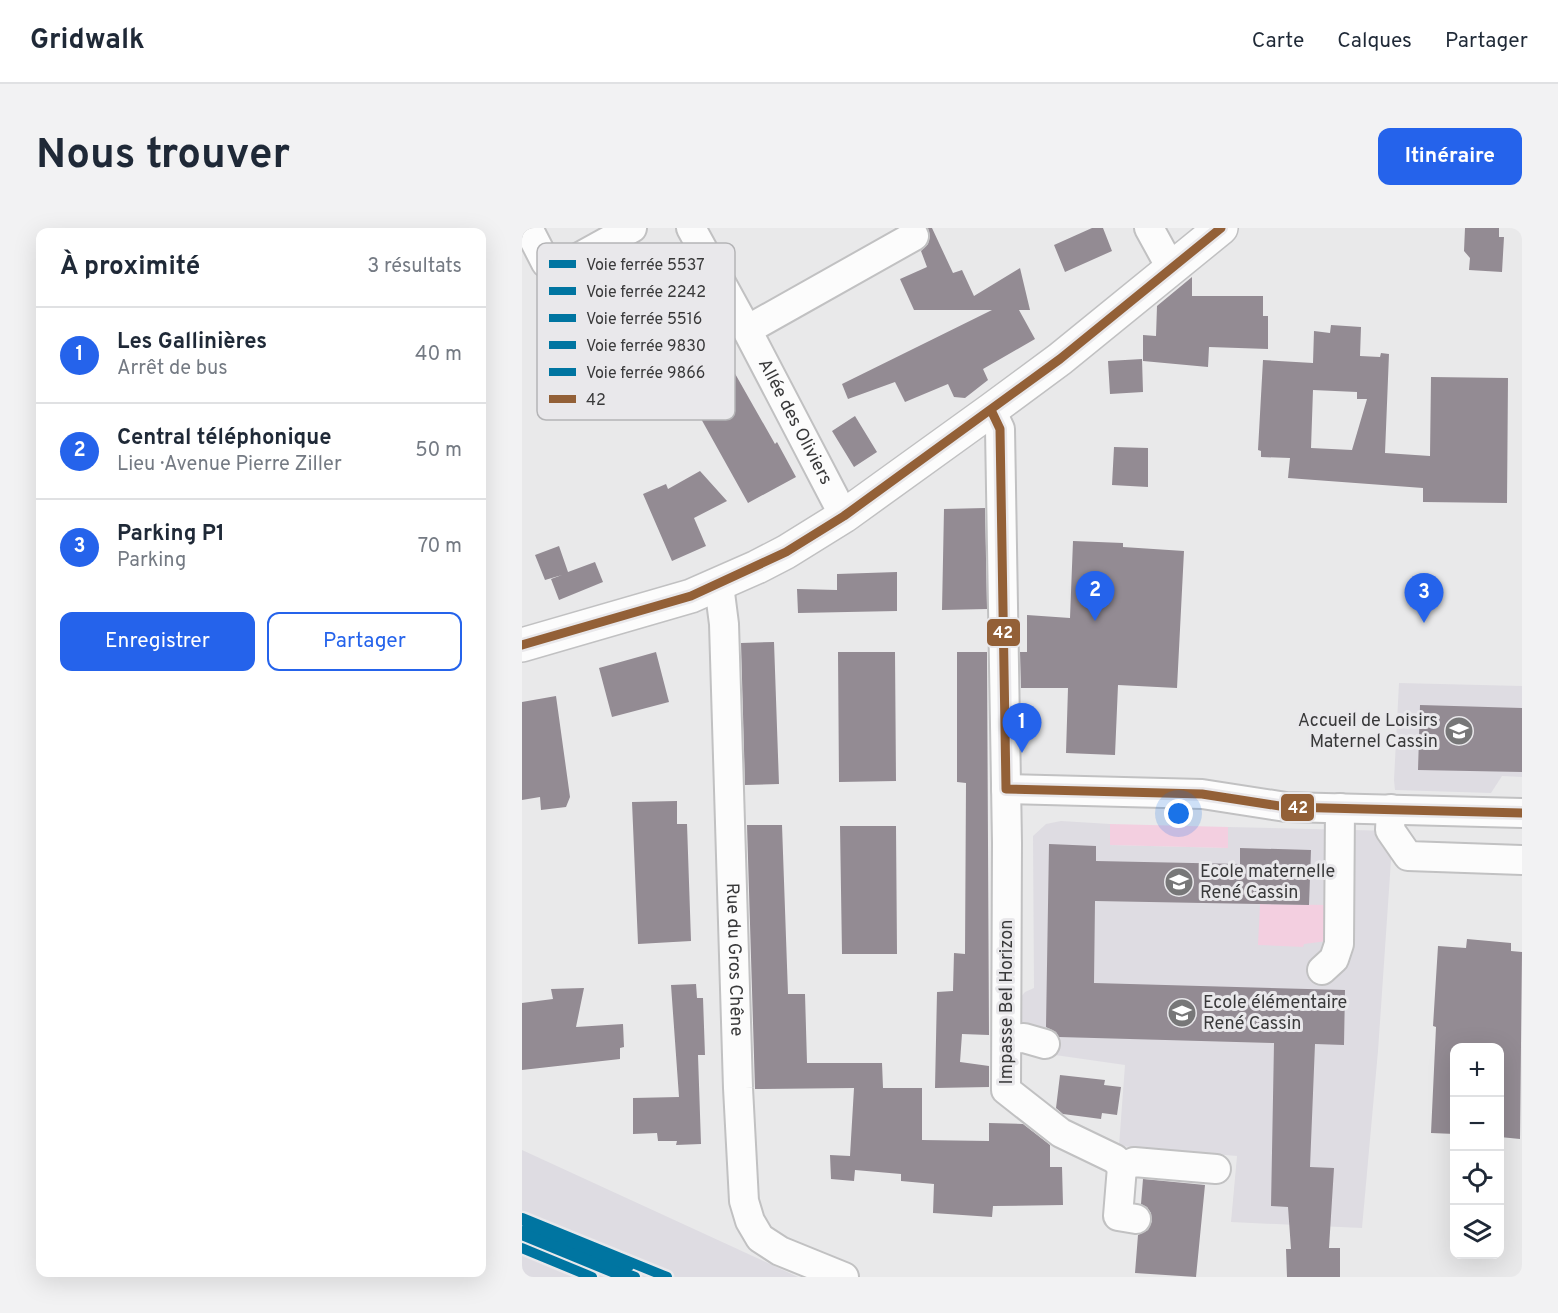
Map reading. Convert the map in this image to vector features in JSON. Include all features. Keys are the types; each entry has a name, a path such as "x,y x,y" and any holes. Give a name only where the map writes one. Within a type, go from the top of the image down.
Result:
{"main road":[{"path":"522,645 691,596 786,552 844,516 992,410 1060,359 1221,228"}],"street":[{"path":"528,228 537,246"},
{"path":"605,243 632,228"},
{"name":"Allée des Oliviers","path":"691,228 699,243"},
{"path":"1149,228 1171,268"},
{"path":"747,330 914,236"},
{"name":"Allée des Oliviers","path":"735,308 844,516"},
{"name":"Impasse Bel Horizon","path":"992,410 1000,429 1006,799 1006,1090 1061,1134 1115,1159 1122,1167"},
{"name":"Rue du Gros Chêne","path":"719,585 724,624 738,1088 744,1201 750,1221 760,1238 780,1251 844,1277"},
{"path":"1006,799 1202,794 1267,806 1522,813"},
{"path":"1322,970 1334,959 1339,944 1340,808"},
{"path":"1390,809 1390,830 1408,856 1522,860"},
{"path":"1006,1039 1024,1038 1045,1044"},
{"path":"1136,1219 1118,1216 1122,1167 1134,1162 1216,1169"}],"shaded area":[{"name":"Accueil de Loisirs Maternel Cassin","path":"1399,683 1522,686 1522,777 1502,776 1491,793 1395,790"},
{"path":"1061,821 1110,824 1111,845 1228,848 1228,827 1393,831 1378,1051 1362,1228 1231,1222 1237,1156 1119,1146 1125,1065 1020,1050 1028,1029 1019,1020 1018,1000 1025,992 1034,988 1033,836 1046,824"},
{"path":"1110,824 1228,827 1228,848 1110,845"},
{"path":"1260,904 1329,905 1327,941 1304,944 1303,947 1258,945"},
{"path":"522,1150 757,1258 798,1277 522,1277"}],"building":[{"path":"928,228 932,228 953,273 962,270 974,296 1020,268 1030,310 1019,310 1035,339 983,369 988,380 965,398 954,397 948,384 905,402 895,382 848,399 842,384 992,310 914,310 900,279 927,267 921,251 928,244 930,236"},
{"path":"1092,228 1103,228 1112,251 1065,272 1054,245"},
{"path":"1465,228 1499,228 1499,237 1504,237 1502,272 1469,270 1470,258 1464,251"},
{"path":"1192,277 1192,296 1263,296 1263,316 1268,316 1268,349 1209,347 1208,367 1143,361 1143,335 1156,336 1157,306"},
{"path":"1331,325 1361,327 1360,356 1380,357 1381,353 1389,354 1385,453 1430,456 1431,377 1508,378 1507,503 1423,502 1423,488 1288,478 1290,458 1261,457 1261,451 1258,450 1263,360 1313,363 1314,331 1330,333","holes":["1313,390 1357,392 1357,399 1367,399 1352,450 1311,448"]},
{"path":"1142,359 1143,392 1110,394 1108,361"},
{"path":"735,374 796,477 748,503 702,420 735,420"},
{"path":"855,416 877,452 854,467 832,431"},
{"path":"1114,447 1148,448 1148,487 1112,485"},
{"path":"700,471 727,501 694,518 706,546 672,561 643,494 666,484 668,489"},
{"path":"985,508 987,609 942,610 944,509"},
{"path":"1073,541 1123,543 1123,547 1184,551 1177,688 1118,685 1115,755 1066,753 1068,688 1021,688 1020,652 1027,652 1027,615 1070,618"},
{"path":"559,546 568,572 595,562 603,582 559,600 551,579 562,575 545,580 535,555"},
{"path":"897,572 897,611 798,613 797,589 837,590 837,574"},
{"path":"774,642 779,784 745,785 741,643"},
{"path":"656,652 669,702 612,717 599,668"},
{"path":"838,652 895,652 896,781 839,782"},
{"path":"957,652 987,652 989,1035 962,1034 960,1062 989,1066 989,1087 935,1088 937,992 953,991 954,953 965,954 966,783 957,782"},
{"path":"556,696 570,797 566,807 541,810 540,797 522,800 522,702"},
{"path":"1420,705 1522,708 1522,772 1418,770"},
{"path":"677,801 677,824 687,824 691,941 638,944 632,802"},
{"path":"747,825 782,825 788,994 805,994 807,1063 882,1063 883,1088 922,1088 922,1140 989,1141 989,1123 1023,1124 1050,1145 1050,1167 1062,1167 1063,1205 993,1206 992,1217 933,1213 934,1184 901,1181 901,1174 855,1170 854,1181 831,1179 830,1155 850,1156 854,1088 755,1089"},
{"path":"840,826 896,826 897,954 842,954"},
{"path":"1049,844 1096,846 1096,861 1240,864 1240,848 1311,850 1309,905 1095,901 1094,983 1345,990 1344,1045 1315,1044 1310,1167 1334,1168 1329,1248 1340,1248 1340,1277 1287,1277 1286,1249 1291,1249 1288,1207 1271,1206 1274,1043 1059,1037 1056,1032 1046,1027"},
{"path":"1467,939 1511,943 1511,951 1522,952 1520,1139 1504,1137 1504,1043 1450,1043 1450,1134 1431,1133 1436,1027 1433,1026 1438,946 1466,948"},
{"path":"696,984 697,998 703,998 705,1055 698,1055 701,1144 676,1145 677,1141 658,1141 657,1133 633,1134 633,1098 679,1097 671,985"},
{"path":"584,988 576,1027 623,1024 624,1047 620,1048 620,1059 522,1070 522,1003 553,999 551,989"},
{"path":"1060,1075 1105,1080 1104,1085 1121,1087 1117,1115 1102,1113 1101,1119 1063,1114 1056,1108"},
{"path":"1143,1179 1205,1185 1196,1277 1135,1273 1138,1235 1148,1230 1152,1221 1151,1213 1141,1204"}],"rail line":[{"name":"5537","path":"522,1218 667,1277"},
{"name":"9866","path":"527,1224 629,1266"},
{"name":"9830","path":"522,1231 635,1277"},
{"name":"2242","path":"522,1235 624,1277"},
{"name":"5516","path":"522,1248 592,1277"}],"transit line":[{"name":"42","path":"522,645 691,596 786,552 844,516 1060,359 1221,228"},
{"name":"42","path":"991,410 1000,429 1006,789 1202,794 1286,807 1522,813"}],"place":[{"name":"Central téléphonique","path":"1095,621"},
{"name":"Parking P1","path":"1424,623"},
{"name":"Accueil de Loisirs Maternel Cassin","path":"1459,731"},
{"name":"Les Gallinières","path":"1022,753"},
{"name":"Ecole maternelle René Cassin","path":"1179,882"},
{"name":"Ecole élémentaire René Cassin","path":"1182,1013"}]}
